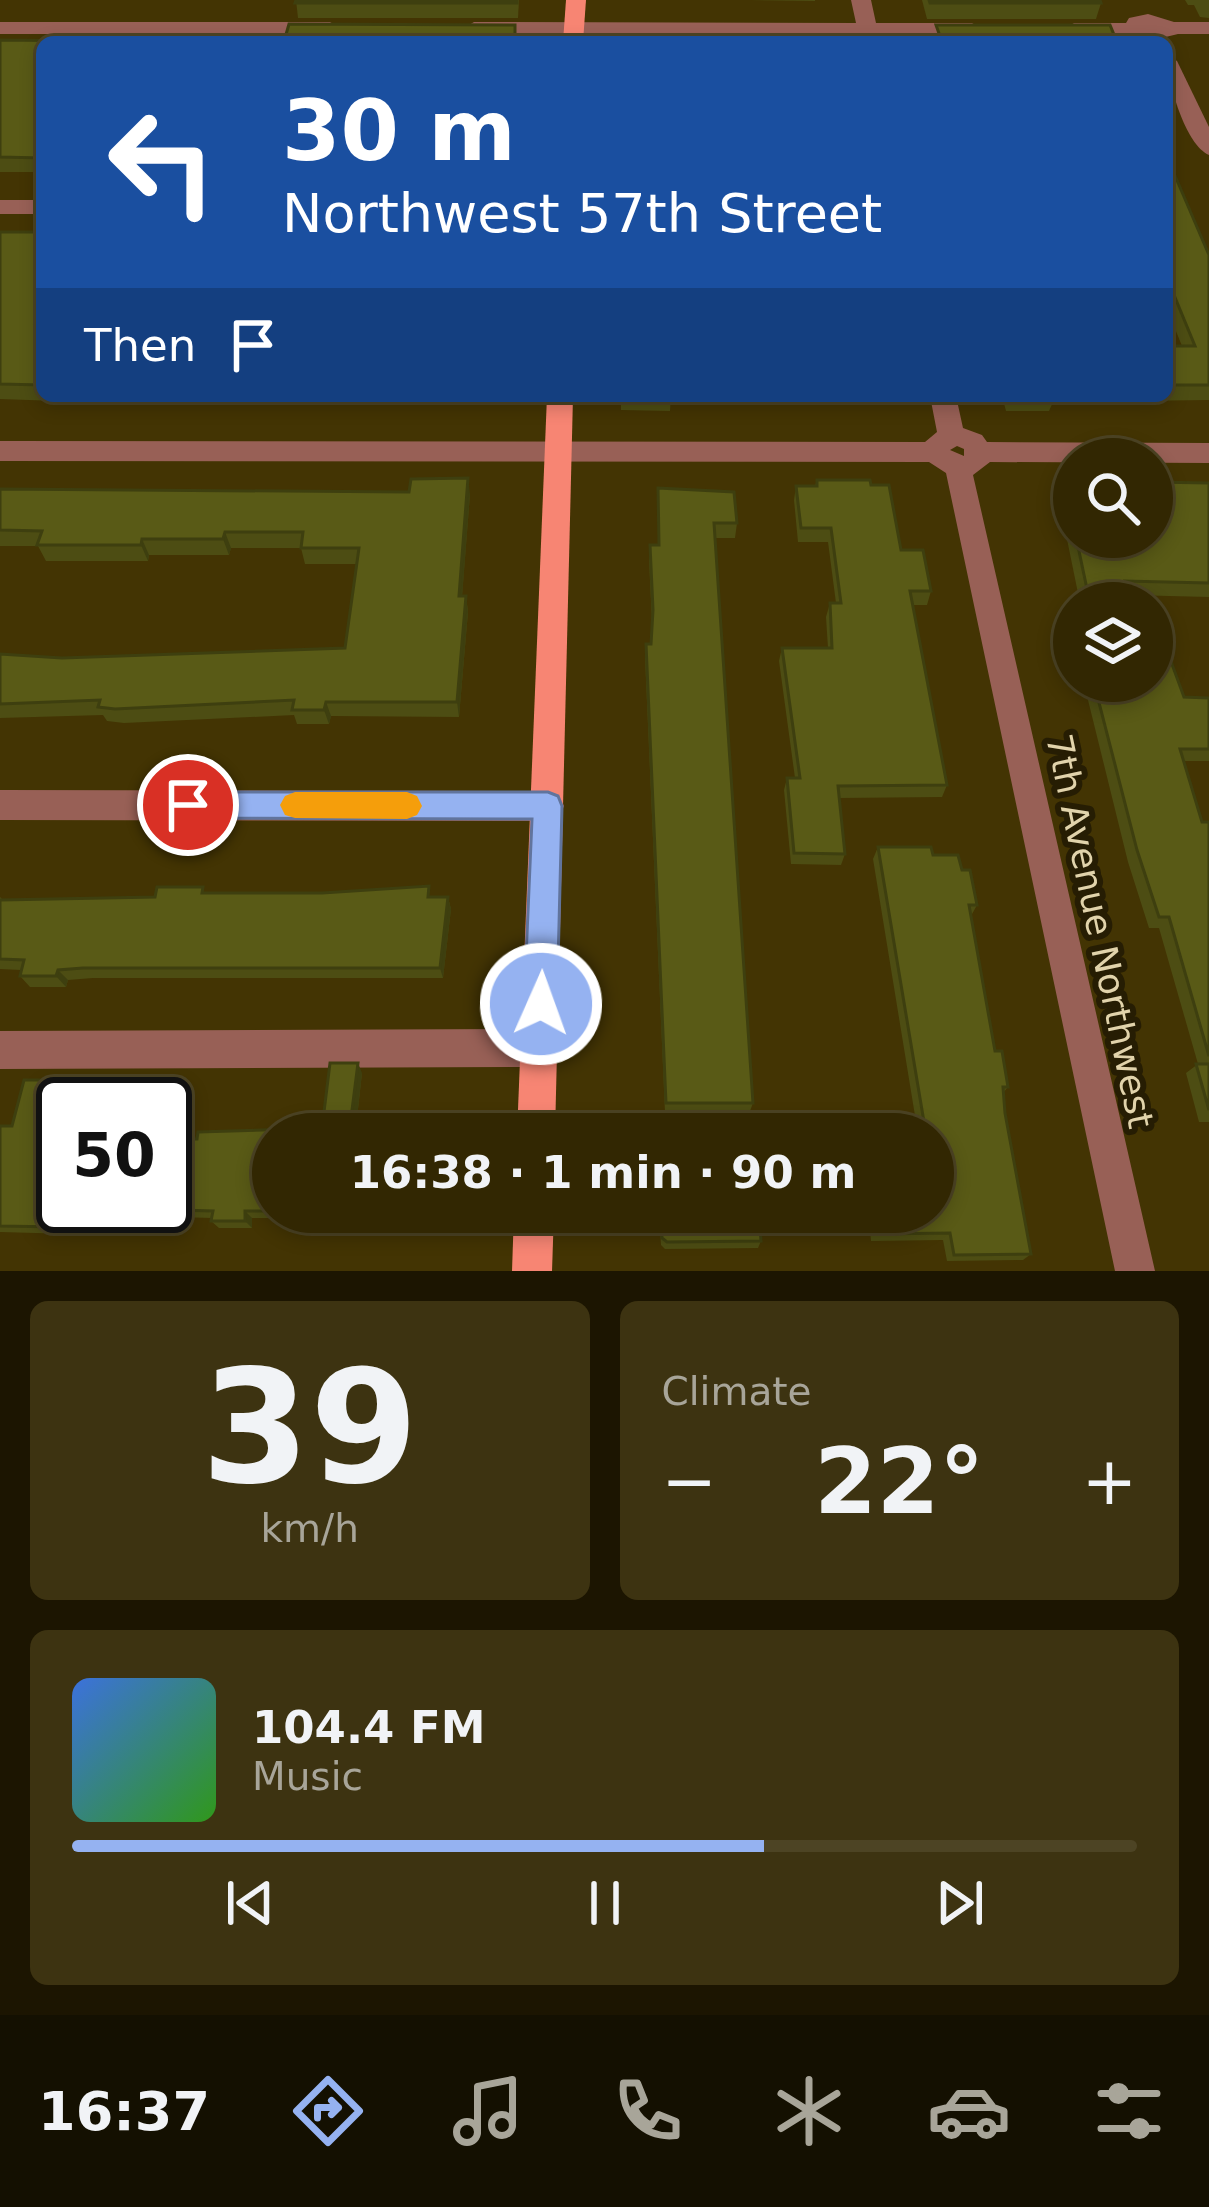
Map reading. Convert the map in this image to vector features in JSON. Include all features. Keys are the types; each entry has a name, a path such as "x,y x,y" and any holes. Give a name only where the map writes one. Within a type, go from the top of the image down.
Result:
{"main road":[{"path":"574,35 576,0"},
{"path":"537,1113 560,402"},
{"path":"532,1271 533,1233"}],"street":[{"path":"861,0 869,36"},
{"path":"0,28 358,28"},
{"path":"454,28 574,35 869,36 1005,29"},
{"path":"1052,28 1209,28"},
{"path":"1173,74 1209,149"},
{"path":"0,207 36,207"},
{"name":"7th Avenue Northwest","path":"945,402 1135,1271"},
{"path":"0,451 1209,453"},
{"path":"0,805 548,806"},
{"path":"0,1050 539,1048"}],"building":[{"path":"517,0 517,3 295,3"},
{"path":"1100,0 1101,3 930,3"},
{"path":"289,24 515,25 515,36 286,36"},
{"path":"936,25 1110,25 1115,36 940,36"},
{"path":"0,40 36,40 36,158 0,157"},
{"path":"1173,171 1209,255 1209,385 1173,385 1173,346 1195,346 1173,293"},
{"path":"0,232 36,232 36,385 0,384"},
{"path":"468,478 459,596 466,596 457,702 326,702 324,710 292,710 294,700 115,709 98,707 100,700 0,704 0,654 62,658 345,648 359,548 301,548 303,532 225,532 223,539 142,539 141,545 37,545 42,531 0,530 0,489 409,492 411,479"},
{"path":"817,480 870,480 871,485 889,485 901,550 923,550 931,591 910,591 947,785 838,786 845,854 794,853 787,778 800,778 782,648 832,648 830,603 841,603 831,528 801,528 796,486 817,486"},
{"path":"1173,482 1209,483 1209,583 1086,582 1080,558 1173,558"},
{"path":"658,488 734,492 737,523 714,523 753,1103 666,1103 646,644 651,644 653,610 650,545 659,545"},
{"path":"1173,667 1184,697 1209,698 1209,749 1180,749 1202,822 1209,822 1209,1056 1169,917 1159,917 1099,702 1173,702"},
{"path":"878,847 931,847 933,855 958,855 962,870 970,870 977,905 969,905 995,1051 1002,1051 1008,1087 1003,1087 1005,1113 1031,1254 954,1255 950,1233 954,1233 954,1113 922,1113"},
{"path":"429,886 428,897 448,897 440,968 83,968 58,970 56,976 20,976 24,960 0,959 0,900 155,897 157,887 203,887 202,893 322,893"},
{"path":"330,1063 358,1063 352,1113 324,1113"},
{"path":"1196,1064 1209,1064 1209,1110"},
{"path":"24,1080 36,1080 36,1227 0,1226 0,1126 12,1126"},
{"path":"252,1130 252,1211 245,1211 245,1221 211,1221 213,1211 192,1210 192,1139 197,1139 198,1132"},
{"path":"662,1233 760,1233 761,1241 667,1242"}],"slow traffic":[{"path":"295,805 407,806"}],"route":[{"path":"188,805 548,806 541,1004"}]}
